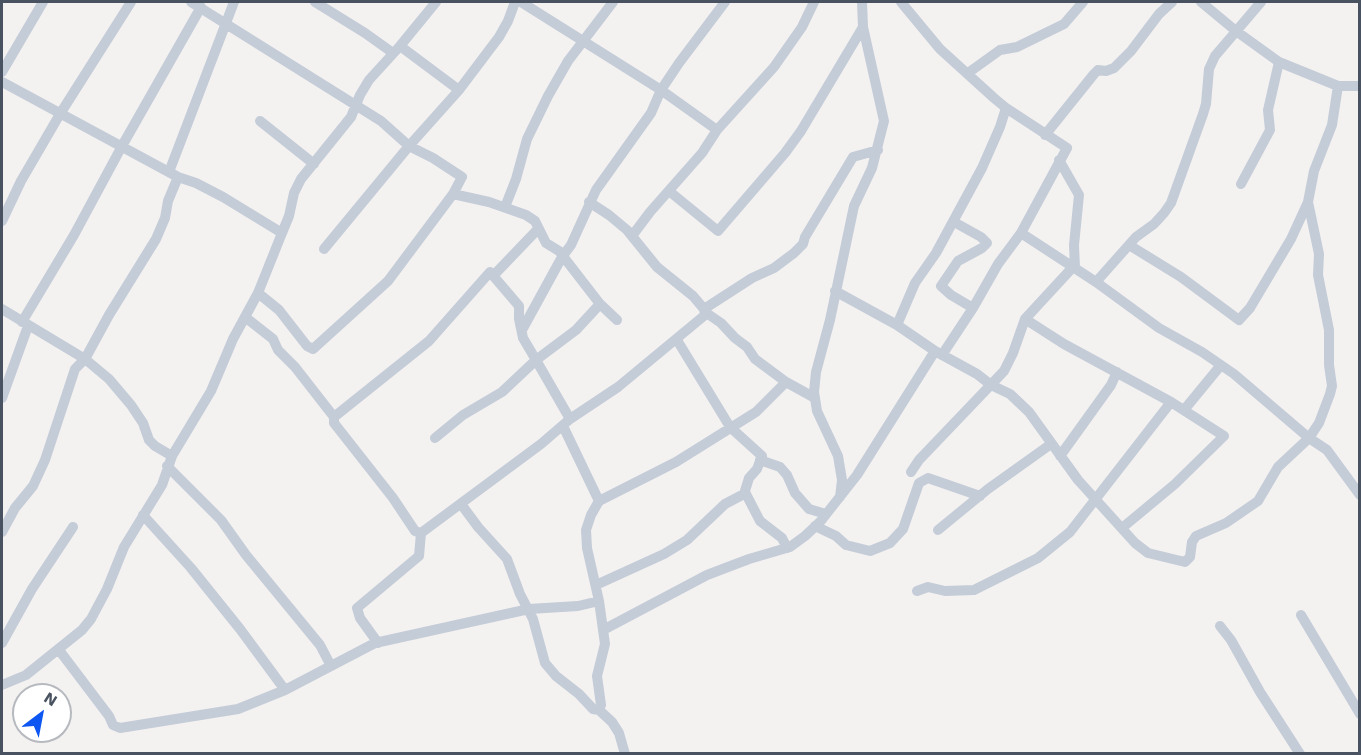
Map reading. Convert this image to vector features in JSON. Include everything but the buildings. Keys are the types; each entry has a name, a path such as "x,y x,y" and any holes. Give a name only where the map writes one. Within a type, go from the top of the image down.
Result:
{"street":[{"path":"2,72 43,2"},
{"path":"2,221 21,181 60,114 132,2"},
{"path":"2,532 15,508 33,486 45,460 75,369 85,359 156,239 165,218 174,175 234,2"},
{"path":"2,685 26,675 59,650 91,619 107,590 124,547 162,485 170,461 207,399 224,359 258,293 289,216 294,193 301,179 351,117 369,80 436,2"},
{"path":"324,249 409,146 459,90 499,37 515,2"},
{"path":"521,2 661,90 717,130"},
{"path":"505,207 516,179 527,139 548,96 568,61 613,2"},
{"path":"522,330 577,234 589,202 651,113 661,90 725,2"},
{"path":"632,236 702,153 717,130 774,67 802,27 814,2"},
{"path":"840,496 842,480 838,456 817,411 816,372 830,320 854,206 872,168 884,121 863,27 861,2"},
{"path":"968,73 1000,50 1017,47 1064,24 1083,2"},
{"path":"1046,135 1094,74 1098,70 1106,71 1114,68 1131,51 1159,14 1172,2"},
{"path":"1201,2 1279,62 1338,86 1359,86"},
{"path":"1096,282 1136,237 1154,224 1171,202 1206,104 1209,69 1215,56 1261,2"},
{"path":"320,3 459,90"},
{"path":"603,630 707,575 787,548 815,526 861,468 938,353 973,308 998,264 1021,233 1067,148 1006,108 927,35 906,3"},
{"path":"2,398 25,324 196,4 381,121 409,146 433,158 462,179 388,281 313,349 307,346 291,322 258,293"},
{"path":"669,191 718,231 801,131 863,27"},
{"path":"1241,184 1270,130 1268,110 1279,62"},
{"path":"2,82 174,175 223,196 282,233"},
{"path":"1129,245 1187,282 1239,320 1250,308 1291,239 1308,202 1314,171 1332,125 1338,86"},
{"path":"897,325 915,283 936,254 992,148 1006,108"},
{"path":"260,121 314,164"},
{"path":"378,643 360,618 357,608 419,556 421,533 541,444 566,422 618,387 705,315 705,311 746,281 774,268 794,253 803,244 853,157 878,150"},
{"path":"911,472 919,460 1004,371 1025,319 1074,267 1079,195 1059,160"},
{"path":"453,194 505,207 536,221 546,243 559,251 600,304 617,320"},
{"path":"589,202 609,215 632,236 657,267 693,296 705,311 721,322 735,338 747,347 755,359 786,382 815,398"},
{"path":"835,291 897,325 938,353 1010,394 1029,412 1078,480 1148,553 1185,562 1190,557 1192,542 1196,536 1226,523 1258,501 1278,467 1309,438 1319,423 1332,386 1326,308 1318,275 1319,254 1308,202"},
{"path":"954,222 981,237 987,243 982,249 958,261 941,286 973,308"},
{"path":"493,276 538,229"},
{"path":"1021,233 1096,282 1159,328 1202,351 1221,365 1309,438 1327,450 1359,495"},
{"path":"334,417 429,341 490,272 519,306 523,338 566,422 599,501"},
{"path":"435,438 462,416 502,392 536,360 576,330 600,304"},
{"path":"2,309 85,359 109,379 131,405 155,446 221,520 246,555 320,645 331,666"},
{"path":"245,317 273,339 278,350 295,367 334,417 334,423 416,531 421,533"},
{"path":"1025,319 1064,344 1171,402 1224,436 1175,484 1122,528"},
{"path":"596,585 664,554 687,540 725,504 744,494 749,478 757,469 762,456 730,427 676,340"},
{"path":"1184,410 1221,365"},
{"path":"1060,456 1111,385 1117,372"},
{"path":"598,710 601,705 597,676 605,644 585,530 599,501 676,462 756,412 786,382"},
{"path":"917,591 928,587 945,591 974,590 1038,558 1070,532 1171,402"},
{"path":"938,530 1051,444"},
{"path":"760,460 780,467 787,475 795,493 809,509 826,514"},
{"path":"815,526 836,536 846,544 870,551 890,543 903,529 919,483 928,478 980,496"},
{"path":"744,494 745,492 760,521 782,538 787,548"},
{"path":"461,504 507,560 520,594 529,609 542,653 550,670 593,709 598,710 612,722 619,733 625,753"},
{"path":"143,514 191,568 285,690"},
{"path":"2,643 32,589 73,526"},
{"path":"59,650 116,727 238,709 285,690 368,645 529,609 578,606 599,601"},
{"path":"1301,615 1359,714"},
{"path":"1220,626 1231,640 1260,692 1300,753"}]}
